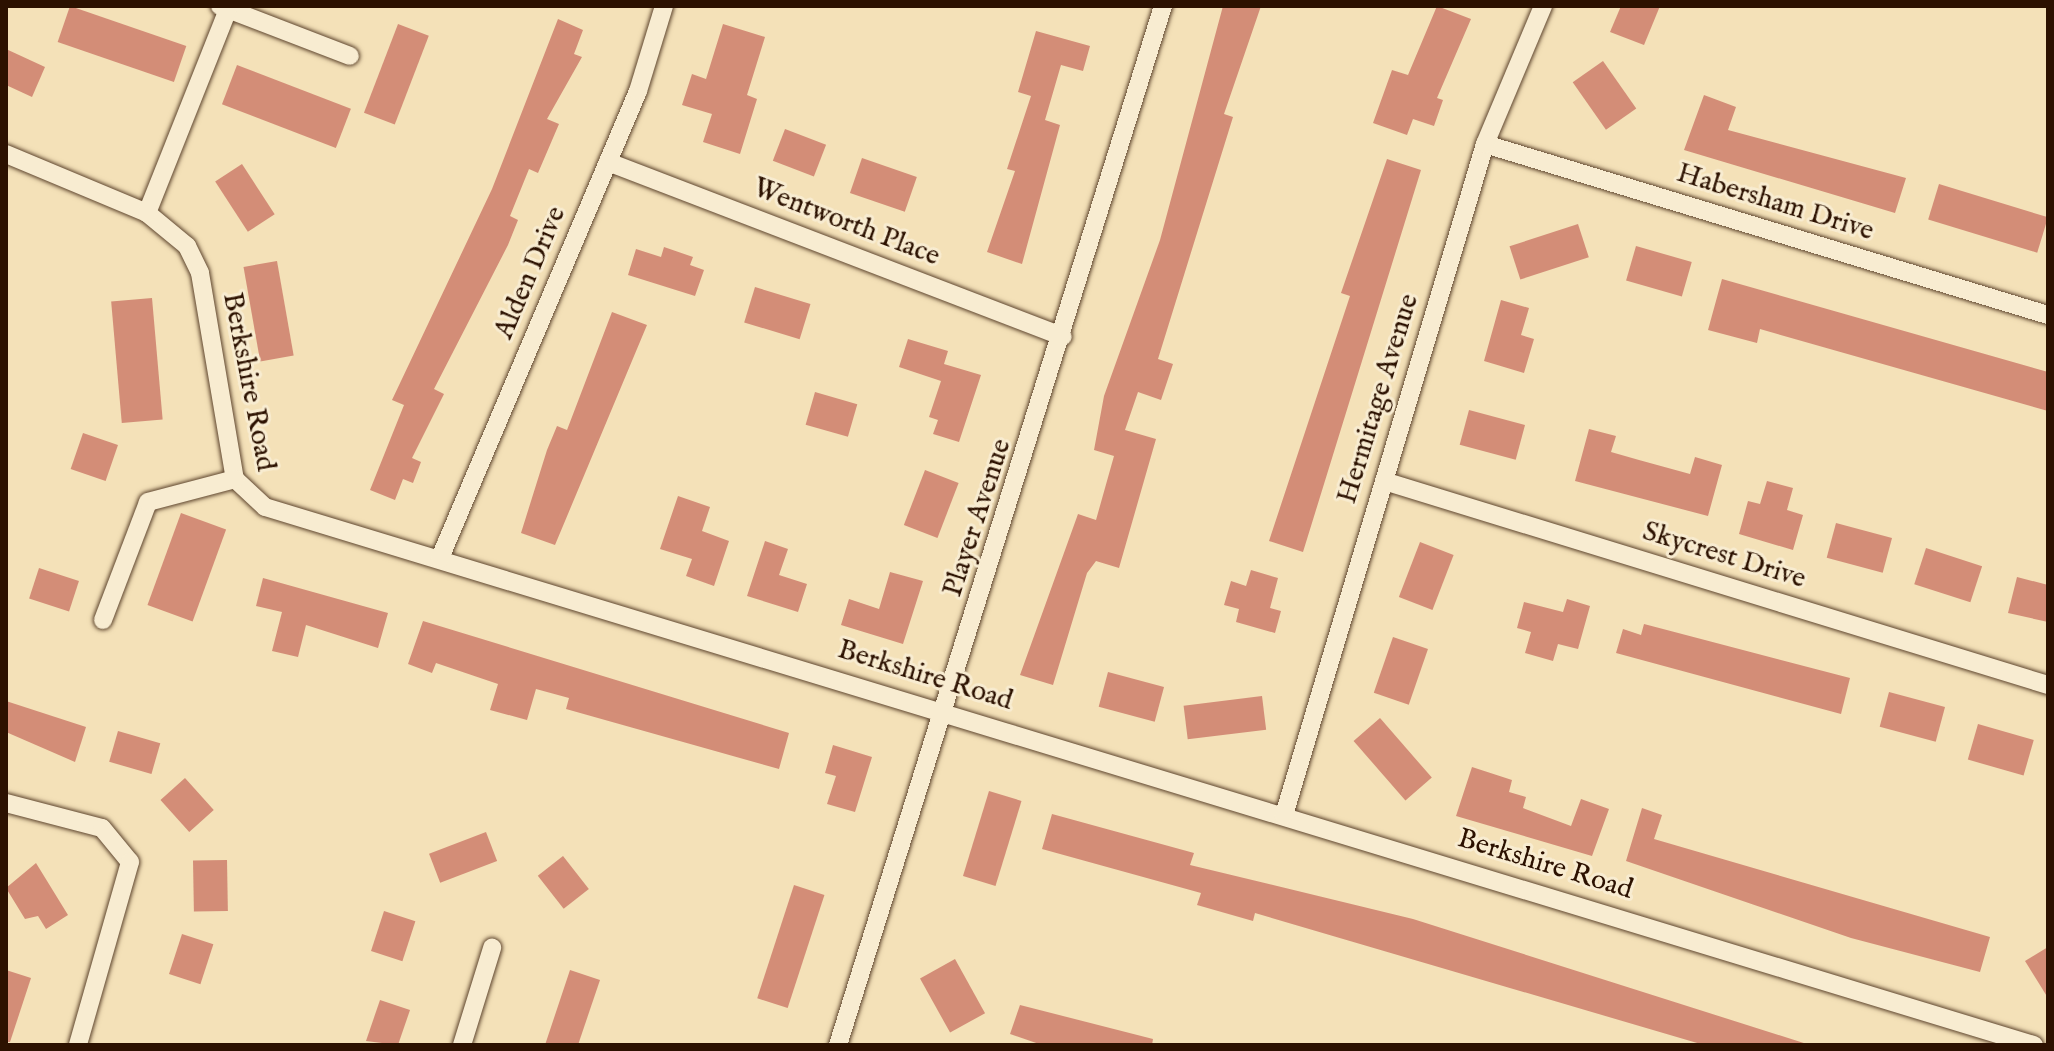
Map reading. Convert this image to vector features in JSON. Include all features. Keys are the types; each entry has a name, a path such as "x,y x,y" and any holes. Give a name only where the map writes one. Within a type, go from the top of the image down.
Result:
{"street":[{"name":"Alden Drive","path":"440,558 608,162 664,6"},
{"name":"Player Avenue","path":"838,1045 1063,337 1163,6"},
{"name":"Hermitage Avenue","path":"1284,815 1485,144 1543,6"},
{"path":"147,213 224,8 350,56"},
{"name":"Habersham Drive","path":"1485,144 2048,315"},
{"name":"Berkshire Road","path":"6,154 147,213 178,235 200,273 235,479 265,507 2034,1045"},
{"name":"Wentworth Place","path":"608,162 1063,337"},
{"path":"103,620 148,502 235,479"},
{"name":"Skycrest Drive","path":"1384,481 2048,685"},
{"path":"6,803 102,828 130,862 78,1045"},
{"path":"462,1045 492,948"}],"building":[{"path":"70,6 186,46 174,82 58,42"},
{"path":"1223,6 1261,6 1224,114 1233,117 1158,359 1173,364 1161,400 1138,392 1125,430 1156,439 1119,568 1096,561 1087,573 1053,685 1020,675 1078,514 1096,520 1114,456 1094,450 1104,396 1160,240"},
{"path":"1437,6 1471,19 1437,98 1443,100 1434,126 1413,119 1407,135 1373,123 1392,70 1408,75"},
{"path":"1621,6 1660,6 1644,45 1610,32"},
{"path":"558,19 583,30 574,54 582,57 547,119 559,124 538,173 529,169 510,216 518,220 508,245 434,389 444,394 412,458 421,462 413,483 403,479 395,500 370,490 404,405 392,400 492,189"},
{"path":"398,24 429,36 395,125 364,113"},
{"path":"723,24 765,37 747,95 757,99 740,154 703,142 712,114 682,105 692,74 706,79"},
{"path":"1036,31 1090,46 1083,71 1061,65 1045,120 1060,125 1022,264 987,252 1015,171 1007,169 1031,96 1018,92"},
{"path":"6,49 45,67 32,97 6,85"},
{"path":"1603,61 1636,109 1606,130 1573,82"},
{"path":"237,65 351,109 336,148 222,104"},
{"path":"1704,95 1736,107 1728,130 1906,178 1895,213 1684,150"},
{"path":"785,129 826,145 814,177 773,161"},
{"path":"862,158 917,177 905,212 850,193"},
{"path":"1387,159 1421,170 1303,552 1269,541 1350,296 1341,293"},
{"path":"242,164 275,214 248,232 215,181"},
{"path":"1939,184 2048,217 2037,253 1928,219"},
{"path":"1578,224 1589,257 1520,280 1510,246"},
{"path":"1636,246 1692,262 1682,297 1626,281"},
{"path":"664,247 693,257 690,265 704,270 695,296 628,275 636,249 661,257"},
{"path":"277,261 294,356 260,361 244,267"},
{"path":"1722,279 2048,372 2048,411 1760,329 1757,343 1708,330"},
{"path":"755,287 810,304 800,339 744,322"},
{"path":"152,298 163,420 122,423 111,302"},
{"path":"1501,300 1529,308 1521,335 1534,339 1524,373 1484,361"},
{"path":"612,312 647,325 555,545 521,533 547,450 557,426 567,430"},
{"path":"908,339 948,351 944,364 981,375 959,442 933,434 938,420 929,417 941,381 899,367"},
{"path":"815,392 857,404 848,437 806,425"},
{"path":"1469,410 1525,425 1516,460 1460,445"},
{"path":"1589,429 1616,436 1611,452 1690,474 1695,457 1722,465 1708,516 1575,481"},
{"path":"83,433 118,445 106,481 71,469"},
{"path":"925,470 959,483 937,538 904,525"},
{"path":"1767,481 1793,488 1787,510 1803,515 1793,550 1739,534 1748,501 1760,504"},
{"path":"678,496 710,507 702,531 729,541 714,586 686,576 692,559 660,549"},
{"path":"181,513 226,529 193,622 147,605"},
{"path":"1836,523 1892,538 1883,573 1827,558"},
{"path":"765,541 788,549 779,575 807,584 798,612 747,596"},
{"path":"1420,542 1454,555 1432,610 1399,597"},
{"path":"1926,548 1982,566 1970,602 1914,584"},
{"path":"39,568 79,581 69,611 29,598"},
{"path":"1251,570 1278,578 1270,608 1281,611 1275,633 1236,622 1239,609 1224,605 1231,581 1246,586"},
{"path":"890,572 923,581 903,644 841,625 849,599 879,609"},
{"path":"2017,577 2048,585 2048,622 2008,613"},
{"path":"263,578 388,613 378,648 306,625 298,657 272,651 282,612 256,606"},
{"path":"1567,599 1590,606 1578,649 1558,644 1553,661 1525,653 1531,632 1517,628 1524,602 1563,612"},
{"path":"423,621 789,733 779,769 566,709 569,698 536,689 527,720 490,710 498,684 436,663 432,673 408,664"},
{"path":"1644,624 1850,678 1841,714 1616,653 1623,629 1641,635"},
{"path":"1393,637 1428,649 1409,705 1374,693"},
{"path":"1108,672 1164,687 1155,722 1099,707"},
{"path":"1889,692 1945,707 1936,742 1880,727"},
{"path":"1262,696 1266,730 1188,739 1184,706"},
{"path":"6,701 86,727 75,762 6,732"},
{"path":"1380,718 1432,778 1405,801 1354,741"},
{"path":"1978,724 2034,740 2024,776 1968,760"},
{"path":"118,731 160,743 151,774 109,762"},
{"path":"833,745 872,757 855,812 827,804 836,776 825,773"},
{"path":"1472,767 1512,780 1509,792 1526,797 1523,808 1571,826 1581,799 1609,809 1592,856 1456,816"},
{"path":"185,778 214,810 189,832 160,800"},
{"path":"989,791 1022,801 995,886 963,876"},
{"path":"1642,808 1662,815 1654,839 1990,937 1980,972 1851,938 1626,861"},
{"path":"1052,814 1194,853 1190,865 1413,919 1810,1045 1704,1045 1255,913 1253,921 1197,905 1201,893 1042,849"},
{"path":"486,832 497,861 440,883 429,854"},
{"path":"563,856 589,889 564,909 538,876"},
{"path":"227,860 228,911 194,912 193,861"},
{"path":"36,863 68,915 46,929 38,916 25,919 6,888"},
{"path":"794,885 824,895 788,1008 757,998"},
{"path":"384,911 415,921 402,961 371,951"},
{"path":"182,934 213,944 200,984 169,974"},
{"path":"2048,947 2048,998 2025,961"},
{"path":"955,959 985,1013 950,1033 920,978"},
{"path":"6,970 31,978 10,1042 6,1042"},
{"path":"570,970 600,980 578,1045 545,1045"},
{"path":"380,1000 410,1010 398,1045 366,1041"},
{"path":"1020,1005 1153,1039 1152,1045 1042,1045 1010,1034"}]}
